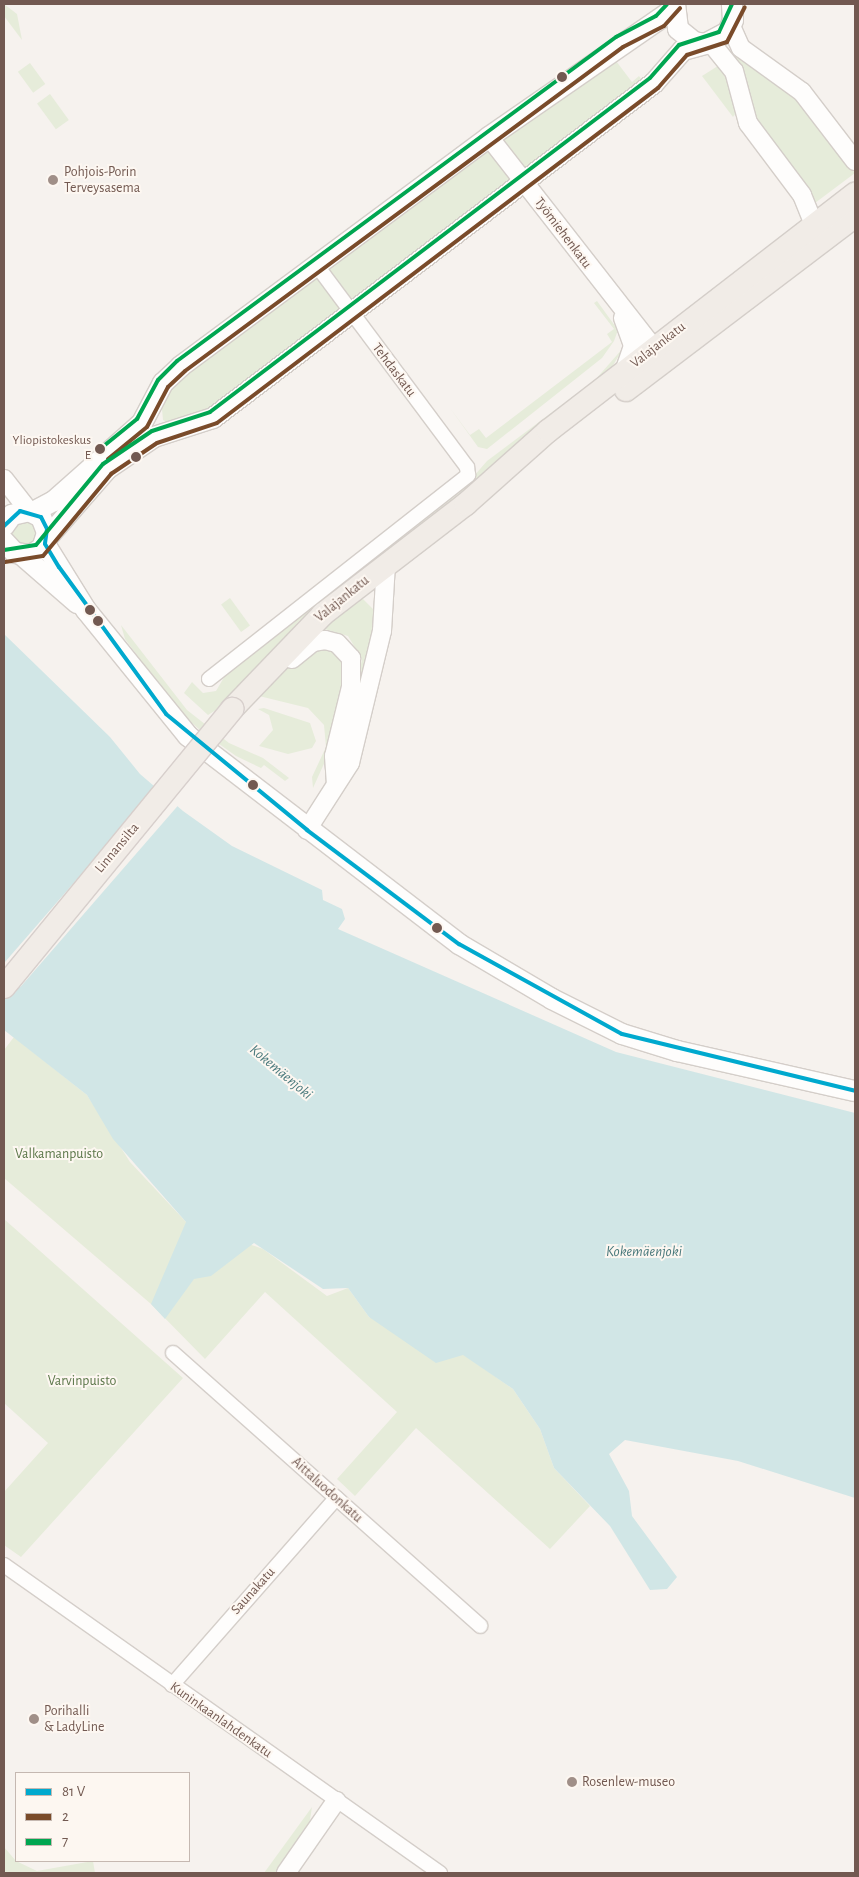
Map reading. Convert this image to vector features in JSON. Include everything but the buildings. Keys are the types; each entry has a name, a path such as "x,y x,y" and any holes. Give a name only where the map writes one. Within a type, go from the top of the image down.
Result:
{"main road":[{"path":"8,537 16,512 31,512 54,501 132,432 153,404 170,375 489,137 674,6 681,33 708,43"},
{"path":"8,537 35,553 107,469 143,443 214,418 525,184 654,83 683,50 708,43 734,13"},
{"name":"Valajankatu","path":"633,375 654,348 855,194"},
{"name":"Valajankatu","path":"235,706 297,638 353,590 633,375 855,216"},
{"path":"153,404 157,424 175,433"},
{"path":"31,512 46,525 46,541 86,610"},
{"path":"8,537 86,610 188,736 308,830 459,944 583,1016 676,1052 855,1091"},
{"name":"Linnansilta","path":"4,987 235,706"}],"street":[{"path":"734,13 741,48 802,92 855,161"},
{"path":"708,43 734,71 748,124 802,195 814,225"},
{"name":"Työmiehenkatu","path":"489,137 618,306 654,348"},
{"name":"Tehdaskatu","path":"209,679 468,475 467,467 317,266"},
{"name":"Työmiehenkatu","path":"618,306 633,346 633,375"},
{"path":"4,479 31,512"},
{"path":"308,830 350,763 382,631 382,601 386,564"},
{"path":"353,590 382,601"},
{"path":"235,706 266,684 313,642 331,641 346,649 353,668 334,756 336,783"},
{"name":"Aittaluodonkatu","path":"173,1353 480,1626"},
{"name":"Saunakatu","path":"172,1685 336,1498"},
{"name":"Kuninkaanlahdenkatu","path":"4,1565 440,1873"},
{"path":"286,1873 336,1801"}],"green space":[{"path":"4,4 17,14 22,40 4,16"},
{"path":"623,47 616,61 632,82 639,76 643,82 207,410 168,423 163,420 161,398 180,380"},
{"path":"739,55 800,99 855,173 815,203 758,126 734,59"},
{"path":"30,63 45,84 33,93 18,72"},
{"path":"721,64 738,110 733,117 702,76"},
{"path":"50,94 69,120 56,129 37,103"},
{"path":"597,301 618,330 614,341 602,358 487,449 478,447 450,408 470,435 479,429 486,438 612,342 607,334 614,329 594,303"},
{"path":"624,347 612,367 460,497 299,621 224,705 208,715 184,693 192,682 203,693 216,691 233,662 460,492 487,461 595,380"},
{"path":"19,520 34,522 39,539 25,549 11,537"},
{"path":"230,598 250,626 241,632 221,604"},
{"path":"363,599 375,611 376,621 349,725 362,659 348,636 321,628 357,600"},
{"path":"121,625 187,710 229,743 263,758 289,778 285,781 264,765 261,768 236,756 201,731 177,709 125,639"},
{"path":"314,647 339,651 348,670 332,746 313,788 312,777 326,747 324,725 308,708 259,696 299,654"},
{"path":"264,708 310,723 316,741 312,748 288,754 259,746 273,730 269,715 258,709"},
{"name":"Valkamanpuisto","path":"14,1037 87,1095 130,1162 186,1222 263,1249 327,1296 348,1288 369,1317 463,1354 513,1389 540,1429 554,1468 590,1506 550,1549 416,1428 355,1496 337,1479 397,1412 265,1292 205,1359 151,1304 4,1178 4,1050"},
{"name":"Varvinpuisto","path":"4,1219 183,1378 21,1557 4,1545 4,1492 48,1443 4,1403"},
{"path":"312,1807 309,1826 277,1873 264,1873"},
{"path":"4,1847 15,1862 37,1871 93,1862 95,1873 4,1873"}],"water":[{"name":"Kokemäenjoki","path":"4,634 110,737 140,774 183,811 232,846 322,890 323,900 342,909 345,919 338,929 616,1052 855,1113 855,1498 738,1461 625,1440 609,1454 629,1491 632,1516 677,1577 667,1589 650,1590 610,1526 554,1468 540,1429 513,1389 463,1355 436,1363 369,1317 348,1288 323,1289 254,1243 211,1276 194,1279 165,1319 151,1304 186,1222 113,1139 87,1095 4,1030"}],"pier":[{"path":"158,786 179,804 20,987 4,973 4,963"}],"transit line":[{"name":"7","path":"100,449 137,419 158,380 177,361 616,37 656,16 667,4"},
{"name":"7","path":"4,550 36,545 103,464 152,431 210,412 650,78 679,45 719,32 732,4"},
{"name":"2","path":"5,562 43,556 111,474 157,443 217,423 658,88 687,55 727,42 745,7"},
{"name":"2","path":"108,459 147,427 168,387 185,371 623,47 664,26 680,8"},
{"path":"4,526 20,511 41,517 47,529 45,544 59,567 166,714 307,830 459,944 622,1034 855,1091"}],"place":[{"name":"Pohjois-Porin Terveysasema","path":"53,180"},
{"name":"Yliopistokeskus E","path":"100,449"},
{"name":"Porihalli & LadyLine","path":"34,1719"},
{"name":"Rosenlew-museo","path":"572,1782"}]}
